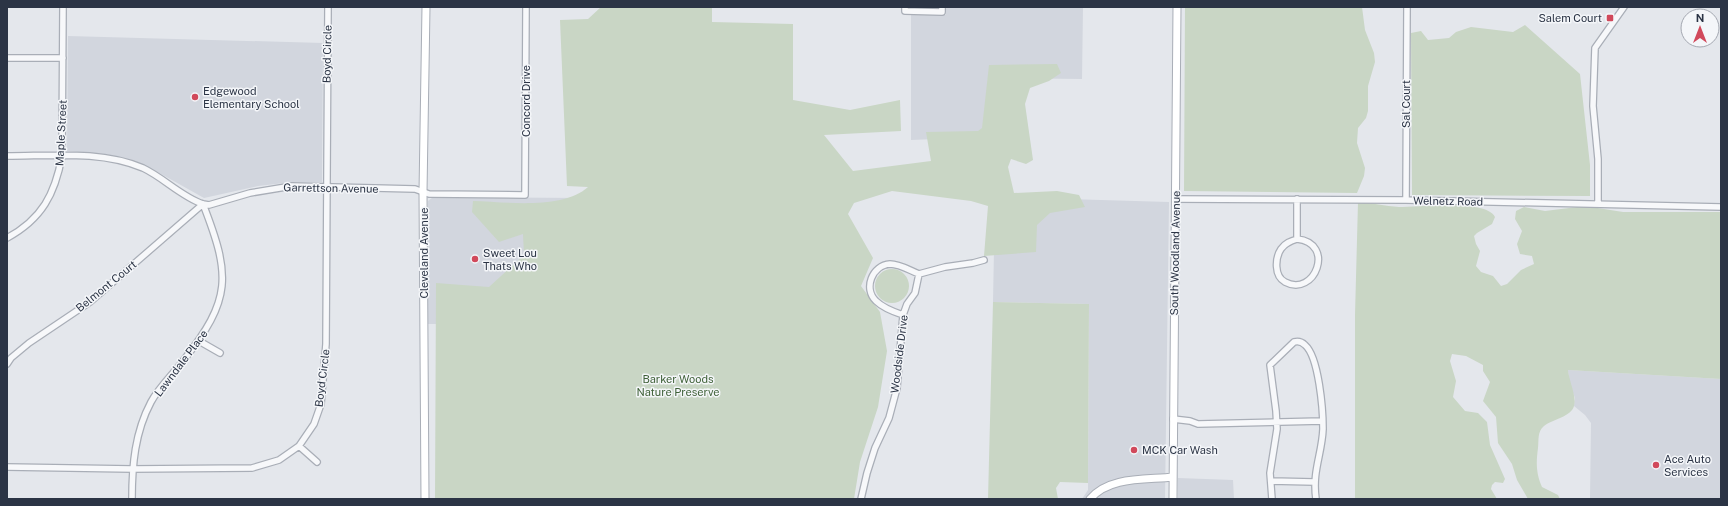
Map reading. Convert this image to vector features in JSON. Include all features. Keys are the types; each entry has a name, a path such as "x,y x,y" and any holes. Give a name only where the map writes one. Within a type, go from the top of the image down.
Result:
{"street":[{"name":"Maple Street","path":"7,238 21,230 43,208 56,184 62,156 63,7"},
{"name":"Boyd Circle","path":"7,467 132,469 252,468 279,460 299,446 314,424 321,404 326,344 328,7"},
{"name":"Cleveland Avenue","path":"425,499 423,192 426,7"},
{"name":"Concord Drive","path":"525,195 526,7"},
{"path":"905,7 905,11 942,12 942,7"},
{"name":"South Woodland Avenue","path":"1173,499 1176,7"},
{"name":"Sal Court","path":"1406,200 1407,7"},
{"path":"1598,203 1598,159 1593,106 1595,48 1624,7"},
{"path":"7,58 63,58"},
{"path":"7,156 99,158 133,165 168,182 193,200 202,204"},
{"name":"Garrettson Avenue","path":"202,204 209,205 278,188 326,186 414,189 432,194 525,195"},
{"name":"Welnetz Road","path":"1175,199 1406,200 1598,203 1721,207"},
{"path":"1297,200 1297,239"},
{"name":"Lawndale Place","path":"132,499 132,469 139,428 152,400 199,341 211,322 219,302 223,277 219,249 202,204"},
{"name":"Belmont Court","path":"7,364 11,358 29,343 90,302 202,204"},
{"path":"1297,239 1304,240 1312,246 1319,260 1318,269 1314,276 1306,282 1288,284 1281,280 1278,274 1278,256 1281,249 1288,242 1297,239"},
{"path":"903,315 882,306 875,301 872,296 870,282 876,270 889,264 899,265 919,274 945,266 973,263 984,260"},
{"name":"Woodside Drive","path":"861,499 866,473 875,448 889,418 897,388 903,315 907,304 915,293 919,274"},
{"path":"199,341 220,353"},
{"path":"1272,499 1271,481 1276,421 1270,365 1294,342 1299,341 1305,344 1314,360 1322,410 1323,429 1314,482 1316,499"},
{"path":"1173,419 1190,421 1198,424 1322,421"},
{"path":"299,446 317,462"},
{"path":"1090,499 1095,493 1109,484 1173,477"},
{"path":"1271,481 1314,482"}],"shaded area":[{"path":"946,7 1083,7 1082,79 988,78 985,137 911,140 911,15 946,15"},
{"name":"Edgewood Elementary School","path":"68,36 323,43 322,182 293,182 258,186 204,198 154,170 131,160 106,154 67,151"},
{"path":"433,197 586,198 583,324 428,324 428,201"},
{"path":"995,197 1169,202 1165,499 1082,499 1088,490 1089,304 993,302"},
{"name":"Ace Auto Services","path":"1568,370 1721,379 1721,499 1590,499 1591,423 1585,415 1574,406 1575,398 1569,382"},
{"path":"1178,478 1233,480 1234,499 1178,499"}],"green space":[{"name":"Barker Woods Nature Preserve","path":"601,7 712,7 712,22 793,24 793,100 850,110 900,100 901,131 824,135 853,171 931,161 926,132 978,131 982,128 989,65 1057,64 1061,73 1049,81 1030,88 1025,104 1033,160 1026,164 1011,159 1008,167 1014,193 1057,191 1079,195 1085,207 1050,213 1037,225 1036,252 984,256 988,206 971,201 892,191 854,203 848,214 873,258 861,286 880,312 887,351 878,407 860,462 854,499 435,499 436,283 489,287 524,255 523,234 499,242 472,212 473,201 517,203 549,202 564,199 577,194 588,187 567,186 560,20 588,19"},
{"path":"1185,7 1362,7 1365,30 1374,53 1375,62 1368,86 1368,111 1366,118 1358,128 1357,143 1365,168 1364,176 1357,193 1184,191"},
{"path":"1525,25 1580,74 1590,165 1590,196 1412,195 1411,33 1421,31 1428,40 1449,38 1456,32 1471,27 1513,32"},
{"path":"1358,202 1399,207 1435,205 1466,206 1489,211 1495,217 1492,224 1474,236 1480,251 1476,266 1481,272 1493,276 1501,286 1507,284 1521,270 1534,264 1532,256 1520,254 1517,244 1522,231 1515,219 1516,211 1524,207 1545,211 1585,206 1623,212 1721,212 1721,379 1568,370 1574,394 1574,406 1569,413 1542,428 1539,436 1537,458 1537,468 1542,487 1558,495 1560,499 1528,499 1517,480 1512,464 1498,443 1496,417 1483,401 1490,382 1483,371 1483,365 1466,356 1452,354 1450,361 1456,381 1453,397 1465,411 1478,413 1487,422 1490,445 1505,479 1503,483 1495,482 1492,485 1491,489 1497,499 1355,499 1355,315"},
{"path":"892,269 898,270 904,274 908,280 908,292 904,298 898,302 892,303 886,302 880,298 876,292 875,286 876,280 880,274 886,270"},
{"path":"993,302 1089,304 1088,483 1060,482 1056,488 1058,499 988,499"}],"place":[{"name":"Salem Court","path":"1610,18"},
{"name":"Edgewood Elementary School","path":"195,97"},
{"name":"Sweet Lou Thats Who","path":"475,259"},
{"name":"MCK Car Wash","path":"1134,450"},
{"name":"Ace Auto Services","path":"1656,465"}]}
